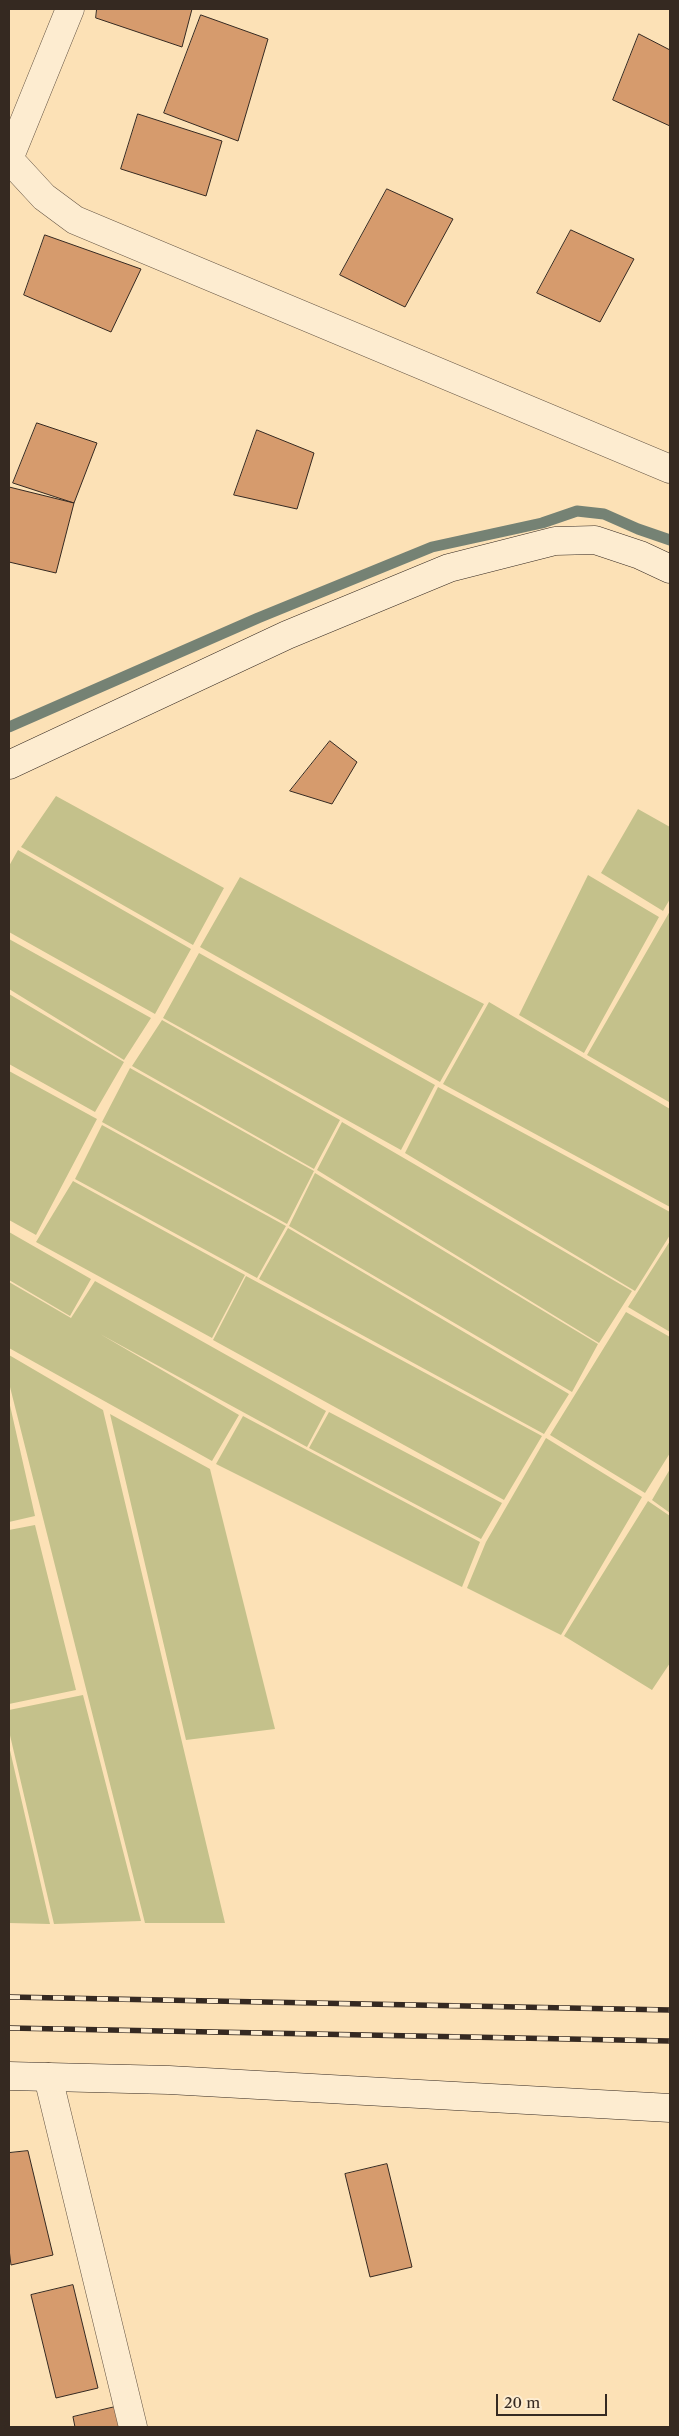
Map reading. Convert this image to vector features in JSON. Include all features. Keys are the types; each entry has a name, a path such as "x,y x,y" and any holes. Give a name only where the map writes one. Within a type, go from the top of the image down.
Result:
{"street":[{"path":"70,9 9,159 44,197 75,220 670,469"},
{"path":"9,765 287,635 449,568 556,540 595,540 640,555 670,569"},
{"path":"9,2076 169,2080 670,2108"},
{"path":"48,2077 133,2427"}],"shaded area":[{"path":"56,796 224,888 193,945 21,847"},
{"path":"638,809 670,827 670,899 663,911 601,873"},
{"path":"18,850 191,949 155,1014 9,932 9,866"},
{"path":"588,875 659,917 584,1053 519,1015"},
{"path":"240,877 484,1004 440,1082 200,947"},
{"path":"670,911 670,1101 669,1102 587,1055"},
{"path":"9,939 151,1018 124,1060 9,989"},
{"path":"199,953 435,1085 401,1150 163,1018"},
{"path":"9,994 124,1062 95,1112 9,1064"},
{"path":"489,1002 670,1109 670,1207 443,1084"},
{"path":"162,1020 340,1120 314,1169 132,1066"},
{"path":"130,1068 314,1171 287,1224 102,1122"},
{"path":"9,1071 97,1119 36,1235 9,1220"},
{"path":"438,1087 670,1212 670,1235 635,1291 405,1153"},
{"path":"342,1122 632,1291 599,1343 317,1170"},
{"path":"102,1125 286,1226 257,1278 75,1179"},
{"path":"315,1173 598,1344 572,1392 289,1226"},
{"path":"73,1181 245,1275 212,1338 36,1242"},
{"path":"288,1228 569,1394 544,1434 259,1279"},
{"path":"9,1232 91,1279 70,1316 9,1280"},
{"path":"670,1241 670,1332 628,1307"},
{"path":"246,1276 542,1436 504,1500 213,1340"},
{"path":"95,1281 326,1411 307,1447 100,1334 239,1415 212,1461 9,1348 9,1282 71,1318"},
{"path":"626,1312 670,1337 670,1453 645,1493 550,1435"},
{"path":"9,1355 103,1410 225,1923 145,1923 9,1383"},
{"path":"9,1401 35,1516 9,1522"},
{"path":"329,1412 502,1503 481,1539 309,1448"},
{"path":"110,1414 210,1469 275,1729 186,1740"},
{"path":"243,1416 480,1542 462,1587 216,1464"},
{"path":"546,1438 642,1497 561,1635 467,1588 486,1542"},
{"path":"670,1469 670,1513 652,1500"},
{"path":"648,1501 670,1516 670,1663 652,1690 564,1636"},
{"path":"35,1525 76,1690 9,1704 9,1530"},
{"path":"83,1695 141,1921 54,1924 9,1731 9,1710"},
{"path":"9,1746 50,1924 9,1923"}],"building":[{"path":"97,9 192,9 182,47 96,18"},
{"path":"201,15 268,39 238,141 164,113"},
{"path":"639,34 670,50 670,126 613,100"},
{"path":"138,114 222,141 206,196 121,169"},
{"path":"387,189 453,219 405,307 340,275"},
{"path":"571,230 634,259 600,322 537,293"},
{"path":"45,235 141,269 111,332 24,295"},
{"path":"37,423 97,443 74,503 13,483"},
{"path":"257,430 314,453 297,509 234,495"},
{"path":"9,487 74,503 56,573 9,562"},
{"path":"330,741 357,762 332,804 290,791"},
{"path":"28,2151 53,2255 11,2265 9,2249 9,2153"},
{"path":"387,2164 412,2267 370,2277 345,2174"},
{"path":"73,2285 98,2388 56,2398 31,2295"},
{"path":"115,2407 120,2427 75,2427 73,2417"}],"waterway":[{"path":"9,727 258,618 432,547 542,523 577,511 604,514 670,540"}],"railway":[{"path":"9,1997 670,2010"},
{"path":"9,2028 670,2041"}]}
